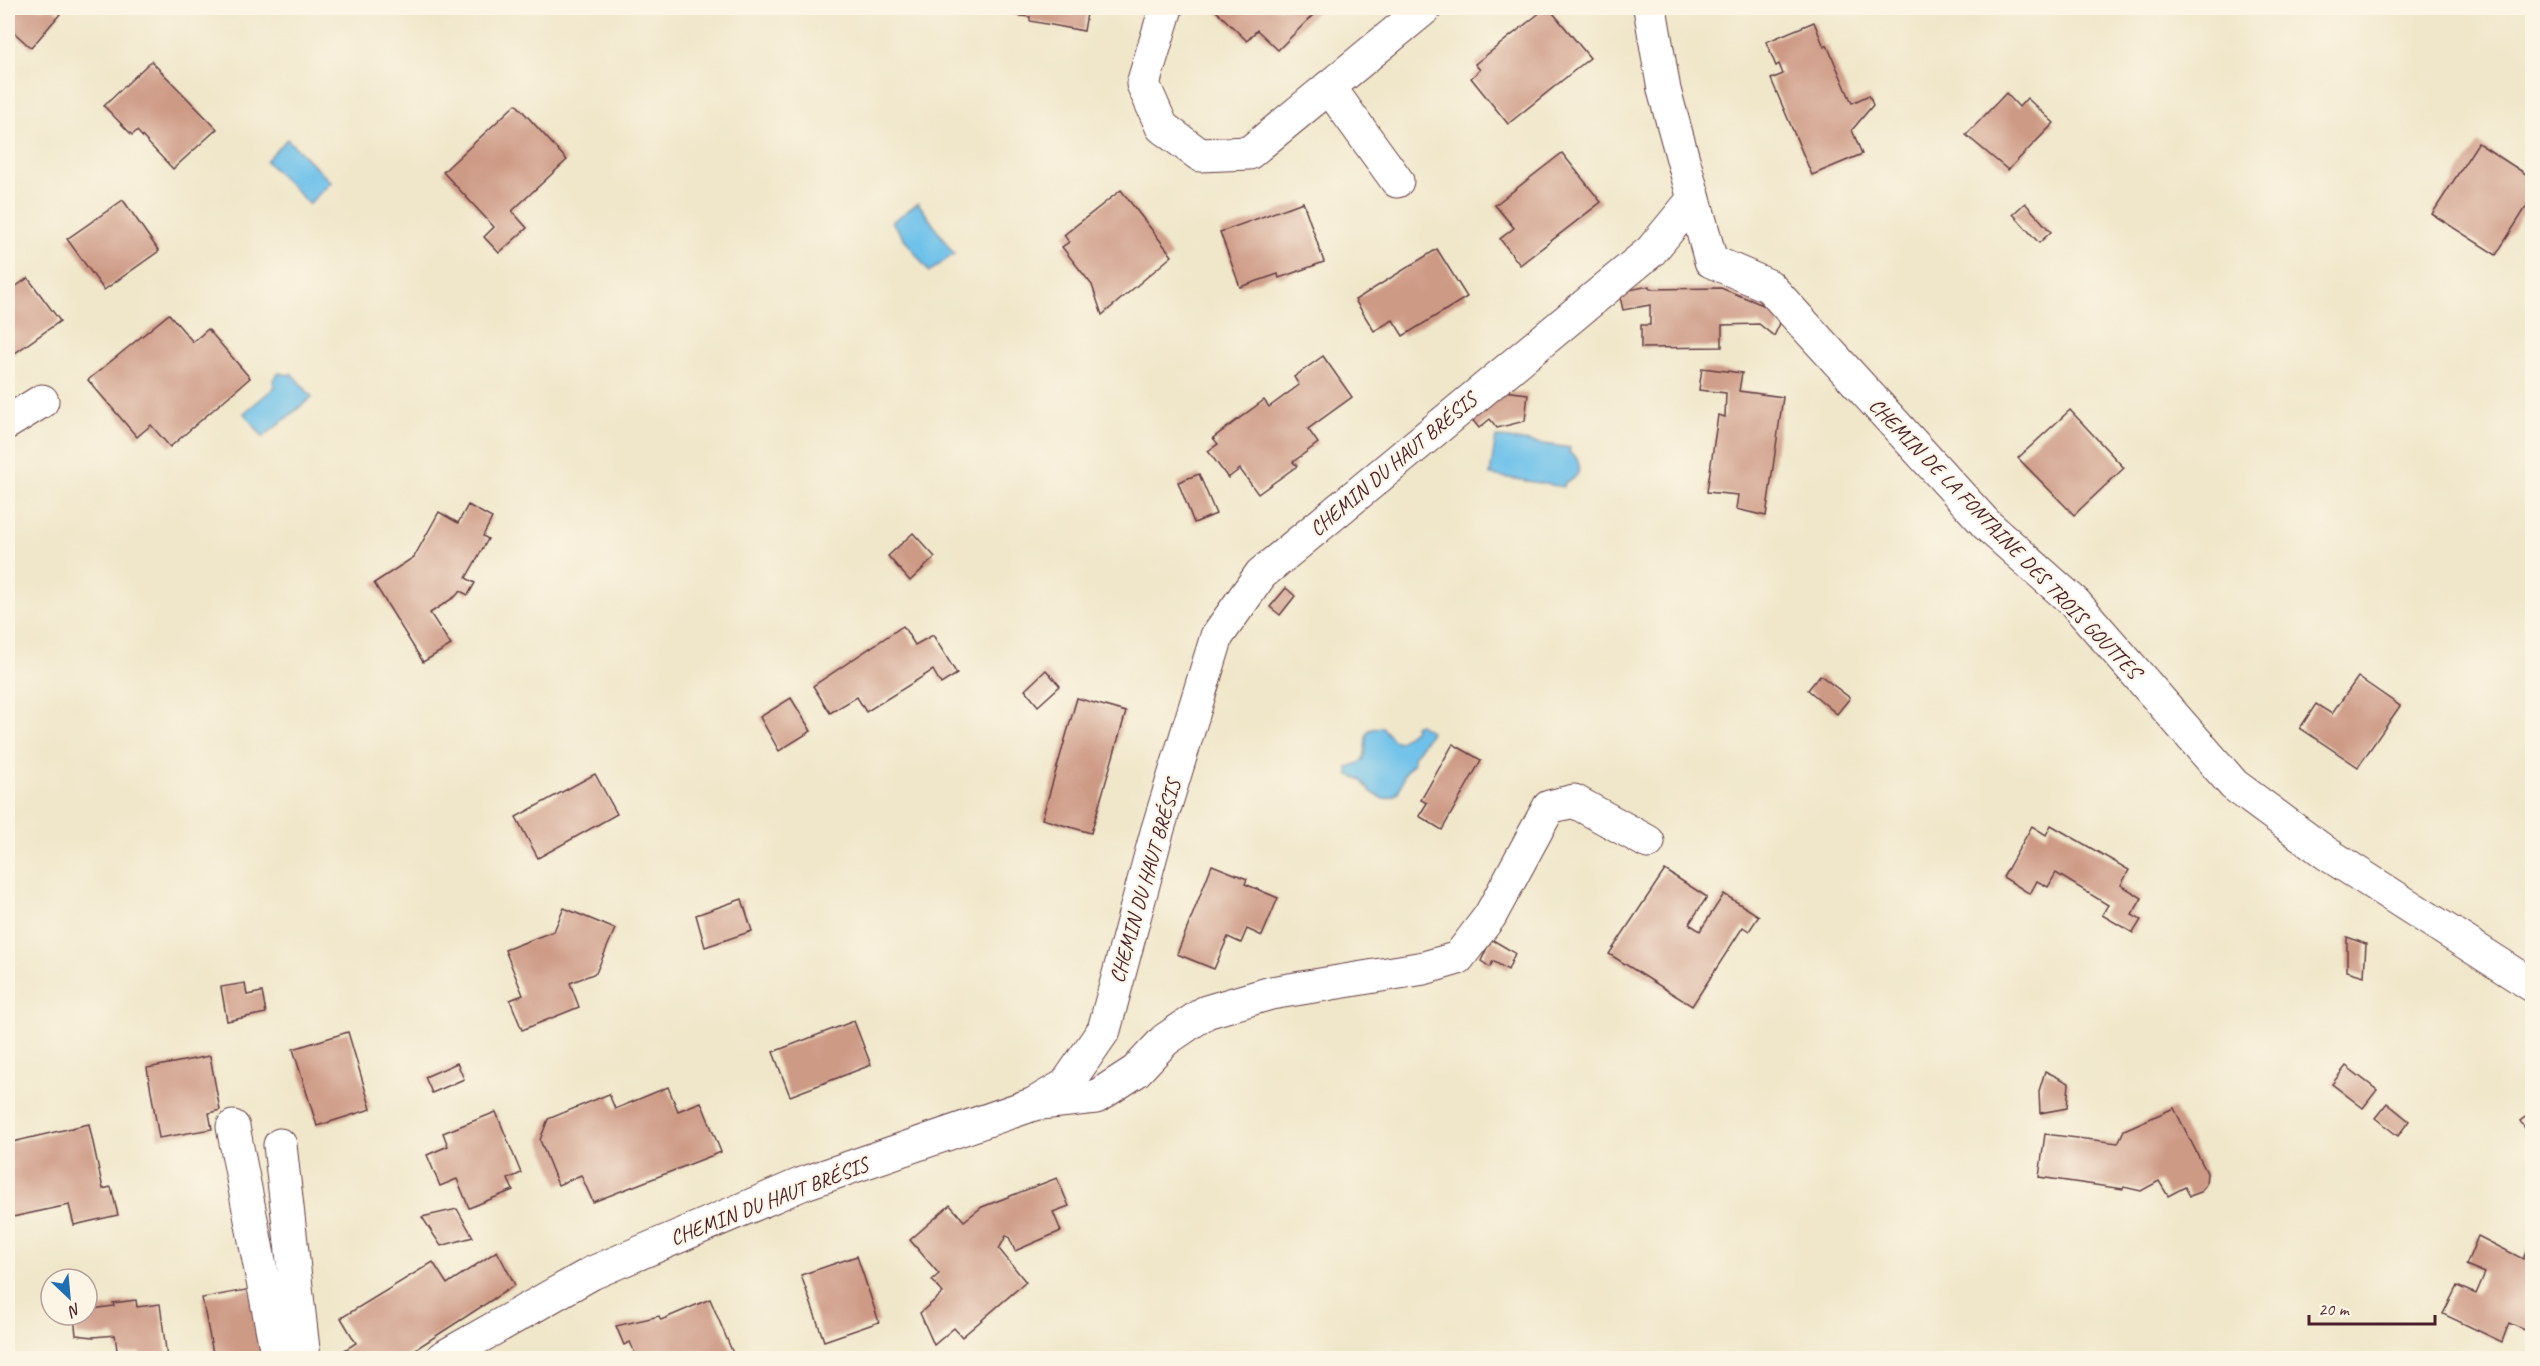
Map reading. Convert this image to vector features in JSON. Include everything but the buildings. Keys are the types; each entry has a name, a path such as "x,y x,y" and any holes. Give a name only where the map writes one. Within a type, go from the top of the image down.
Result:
{"street":[{"path":"1166,8 1143,84 1162,127 1200,155 1250,153 1425,8"},
{"path":"1650,8 1664,90 1693,200"},
{"path":"1329,87 1396,180"},
{"name":"CHEMIN DE LA FONTAINE DES TROIS GOUTTES","path":"1693,200 1711,261 1769,286 1987,525 2075,603 2234,785 2326,853 2532,985"},
{"name":"CHEMIN DU HAUT BRÉSIS","path":"442,1359 592,1273 802,1184 1034,1104 1066,1085 1104,1030 1157,832 1217,636 1261,574 1651,251 1693,200"},
{"path":"8,422 42,401"},
{"path":"1034,1104 1096,1097 1136,1071 1165,1040 1206,1012 1271,993 1424,968 1458,958 1490,916 1549,807 1574,801 1648,842"},
{"path":"233,1127 278,1359"},
{"path":"280,1146 304,1359"}],"water":[{"path":"287,139 331,182 309,204 266,161"},
{"path":"918,203 954,254 929,272 892,222"},
{"path":"279,373 289,375 291,373 312,397 263,437 244,413 275,387 273,380"},
{"path":"1496,437 1570,448 1569,453 1578,461 1578,473 1572,480 1565,482 1564,487 1490,475"},
{"path":"1419,724 1431,732 1413,757 1414,763 1404,775 1400,788 1393,797 1383,799 1371,792 1360,779 1349,775 1348,768 1361,762 1364,758 1369,730 1382,727 1393,740 1399,742 1415,729 1414,726"}]}
